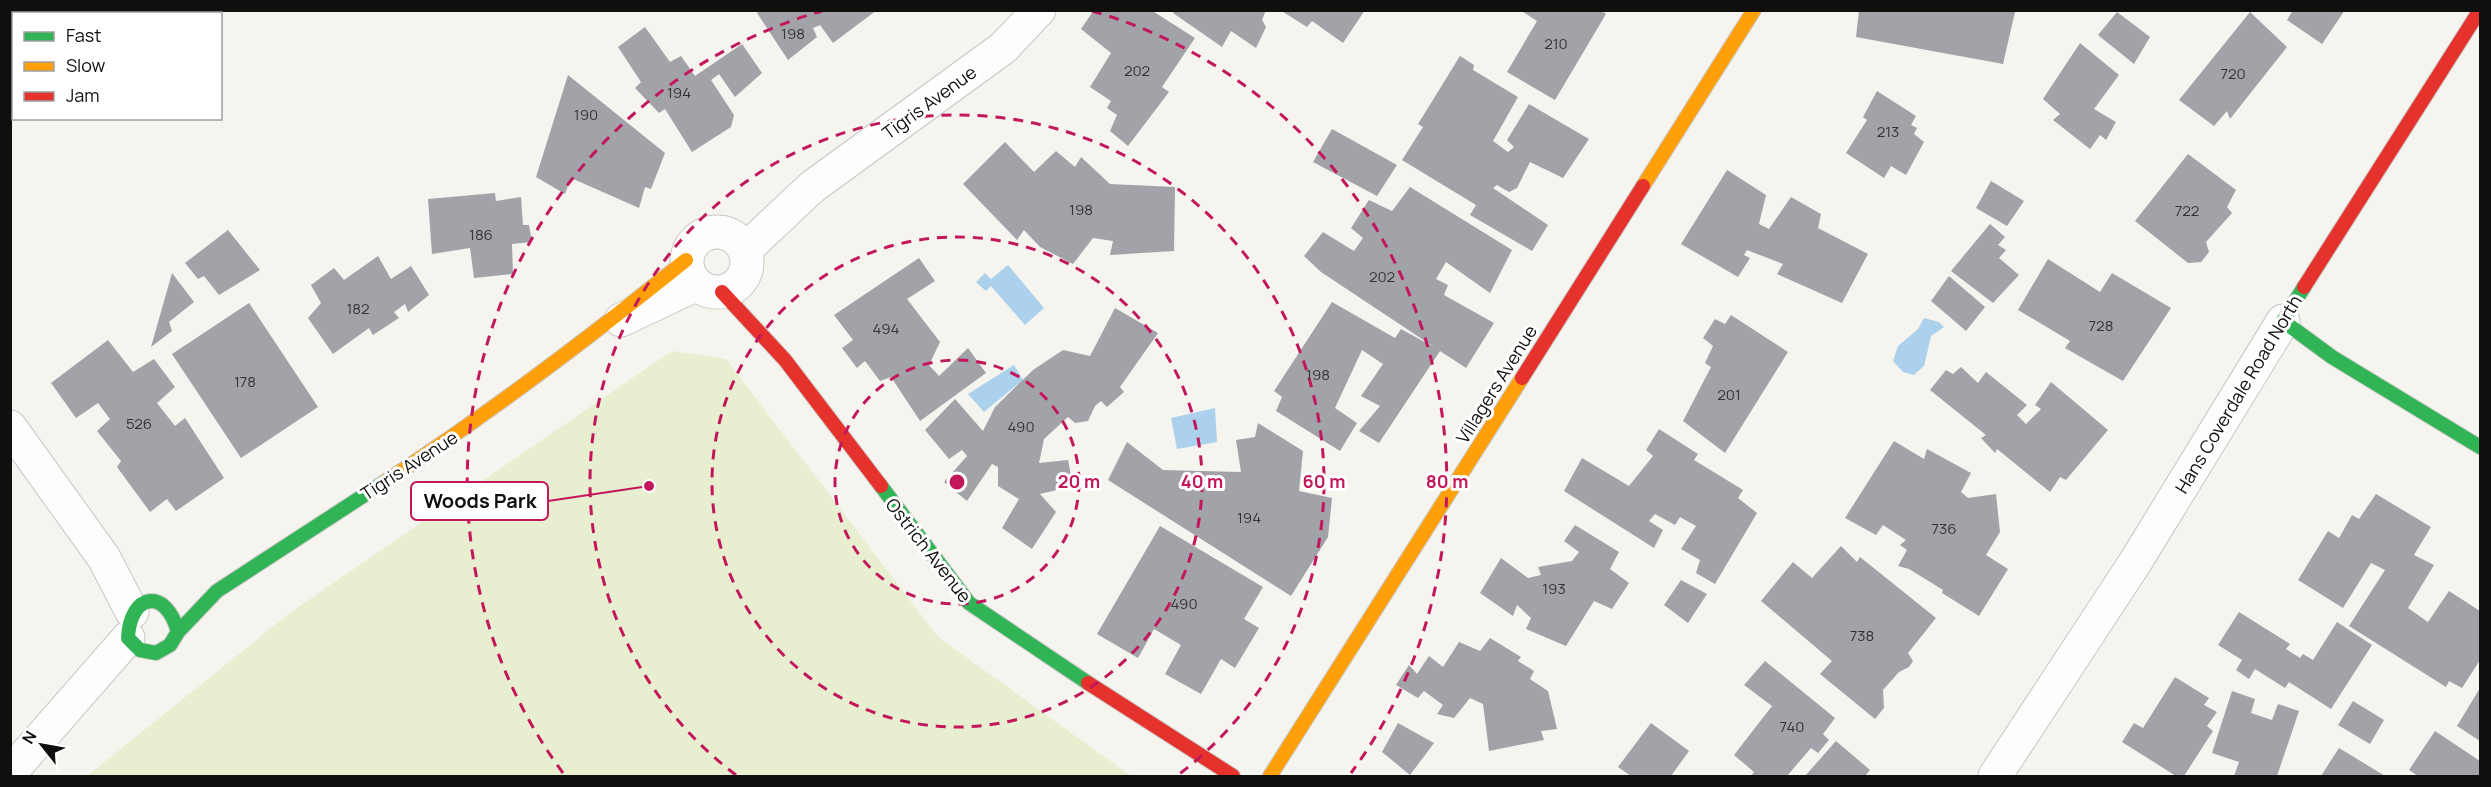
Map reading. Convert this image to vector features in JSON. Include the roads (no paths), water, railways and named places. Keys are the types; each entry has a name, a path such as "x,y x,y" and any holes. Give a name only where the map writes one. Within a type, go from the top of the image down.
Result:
{"street":[{"name":"Tigris Avenue","path":"10,773 73,703 152,623 217,591 452,438 596,333 720,266 812,187 1004,48 1040,10"},
{"name":"Villagers Avenue","path":"1270,777 1754,10"},
{"name":"Hans Coverdale Road North","path":"1995,777 2136,561 2336,233 2480,10"},
{"name":"Ostrich Avenue","path":"720,266 785,360 969,603 1003,628 1233,777"},
{"path":"2283,321 2332,357 2481,447"},
{"path":"10,427 152,623"}],"water":[{"path":"1008,265 1044,308 1025,325 991,286 986,291 976,282 985,273 991,279"},
{"path":"1924,318 1939,322 1944,327 1931,336 1924,366 1914,375 1903,372 1893,361 1898,346 1918,329"},
{"path":"1014,365 1023,380 984,412 968,394"},
{"path":"1215,408 1217,442 1177,449 1171,418"}],"place":[{"name":"Woods Park","path":"649,486"}]}
